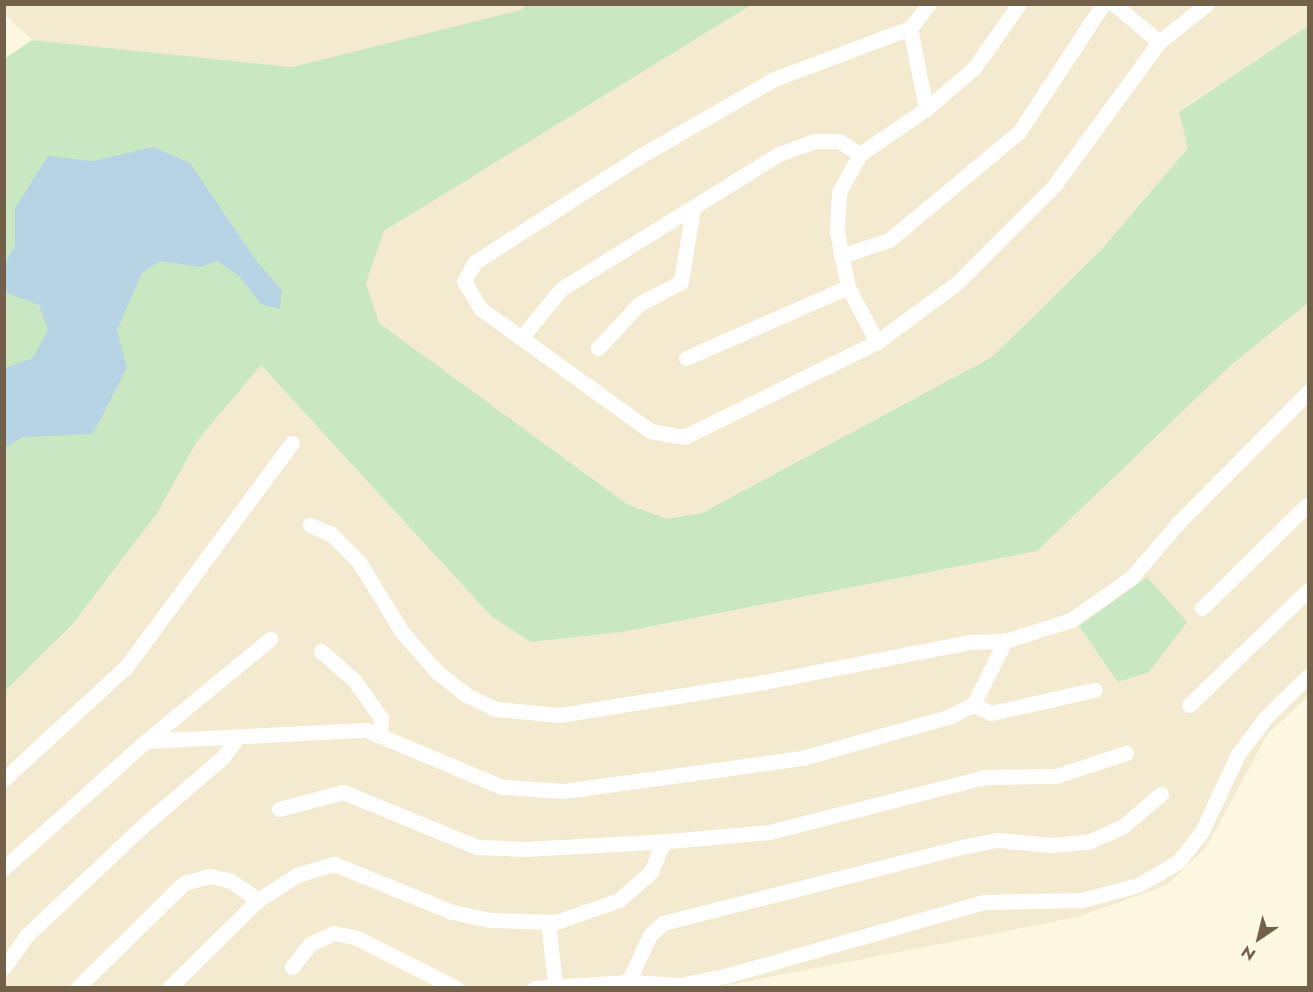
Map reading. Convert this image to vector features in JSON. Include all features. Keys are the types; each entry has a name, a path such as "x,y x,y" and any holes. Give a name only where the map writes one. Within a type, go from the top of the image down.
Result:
{"street":[{"path":"928,4 910,28 774,79 640,156 476,262 464,281 481,309 650,431 684,437 877,342 958,282 1053,187 1159,42 1207,4"},
{"path":"877,342 848,287 841,256 839,192 860,154 926,109 974,68 1019,4"},
{"path":"841,256 889,240 1019,132 1103,4"},
{"path":"1114,4 1159,42"},
{"path":"910,28 926,109"},
{"path":"521,338 561,289 779,154 815,141 839,141 860,154"},
{"path":"598,348 639,304 681,282 693,208"},
{"path":"686,358 848,287"},
{"path":"310,525 331,534 358,562 402,632 437,672 466,695 496,709 559,715 764,682 970,642 1005,640 1071,620 1131,578 1178,523 1308,392"},
{"path":"4,779 126,667 292,443"},
{"path":"1202,608 1308,504"},
{"path":"1189,705 1308,590"},
{"path":"4,868 146,741 270,639"},
{"path":"146,741 366,730 502,787 564,790 802,758 948,717 973,705 1005,640"},
{"path":"321,651 354,680 381,718 380,735"},
{"path":"535,987 628,981 680,985 709,979 984,902 1082,900 1138,885 1178,862 1202,831 1238,754 1267,716 1308,676"},
{"path":"973,705 991,713 1094,690"},
{"path":"4,968 27,935 146,823 222,758 239,736"},
{"path":"279,809 343,792 477,847 526,849 663,842 769,832 984,777 1056,776 1126,753"},
{"path":"628,981 650,935 663,923 977,844 998,840 1051,845 1088,842 1122,826 1161,794"},
{"path":"169,987 258,900 297,876 334,864 452,912 490,920 548,922 619,900 651,872 663,842"},
{"path":"77,987 184,883 210,876 231,881 258,900"},
{"path":"548,922 555,984"},
{"path":"292,967 310,944 334,933 357,938 456,987"}],"shaded area":[{"path":"5,4 527,5 520,10 292,67 32,40 5,15"},
{"path":"751,5 1308,5 1308,26 1179,111 1188,148 1102,249 992,357 702,513 667,519 627,504 379,323 366,284 384,231"},
{"path":"1308,303 1308,696 1267,735 1207,846 1167,885 1078,917 718,987 5,988 5,691 72,625 158,512 197,441 261,364 491,616 532,642 622,632 1037,551 1231,365"}],"green space":[{"path":"527,5 751,5 384,231 366,283 379,323 627,504 667,519 702,513 992,357 1102,249 1188,148 1179,112 1308,26 1308,303 1231,365 1037,551 622,632 531,642 491,616 261,365 197,441 158,512 72,625 5,691 4,59 32,40 292,67 520,10"},
{"path":"1147,577 1187,622 1149,672 1118,682 1079,626"}],"water":[{"path":"154,147 190,163 258,263 282,290 280,309 261,304 239,276 217,261 200,267 161,261 142,273 117,330 127,368 93,434 23,437 5,447 5,368 33,358 48,330 39,305 5,292 5,264 15,244 15,208 48,156 92,161"}]}
